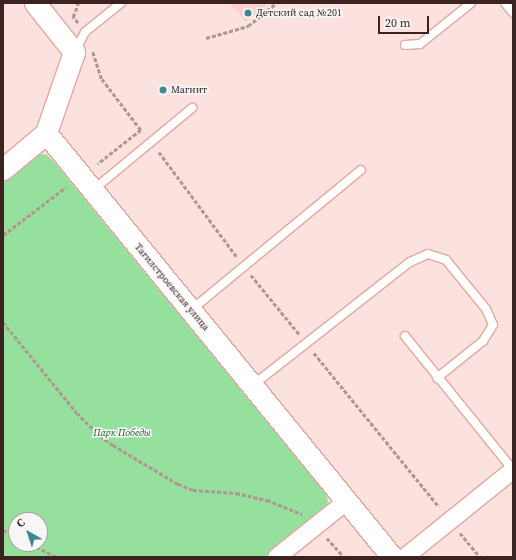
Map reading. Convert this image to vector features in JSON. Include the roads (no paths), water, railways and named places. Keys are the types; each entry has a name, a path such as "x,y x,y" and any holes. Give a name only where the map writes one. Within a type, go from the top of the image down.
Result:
{"street":[{"path":"3,169 46,133 74,52 35,3"},
{"name":"Тагилстроевская улица","path":"46,133 192,310 392,557"},
{"path":"404,557 513,469"},
{"path":"276,557 346,501"}],"lane":[{"path":"74,52 85,32 121,3"},
{"path":"405,44 420,44 471,3"},
{"path":"506,3 513,13"},
{"path":"93,190 192,108"},
{"path":"192,310 361,170"},
{"path":"253,385 410,262 428,254 446,260 486,309 493,325 483,341 437,378"},
{"path":"405,336 437,378 513,469"}],"place":[{"name":"Детский сад №201","path":"248,13"},
{"name":"Магнит","path":"163,90"}],"park label":[{"name":"Парк Победы","path":"122,433"}]}
